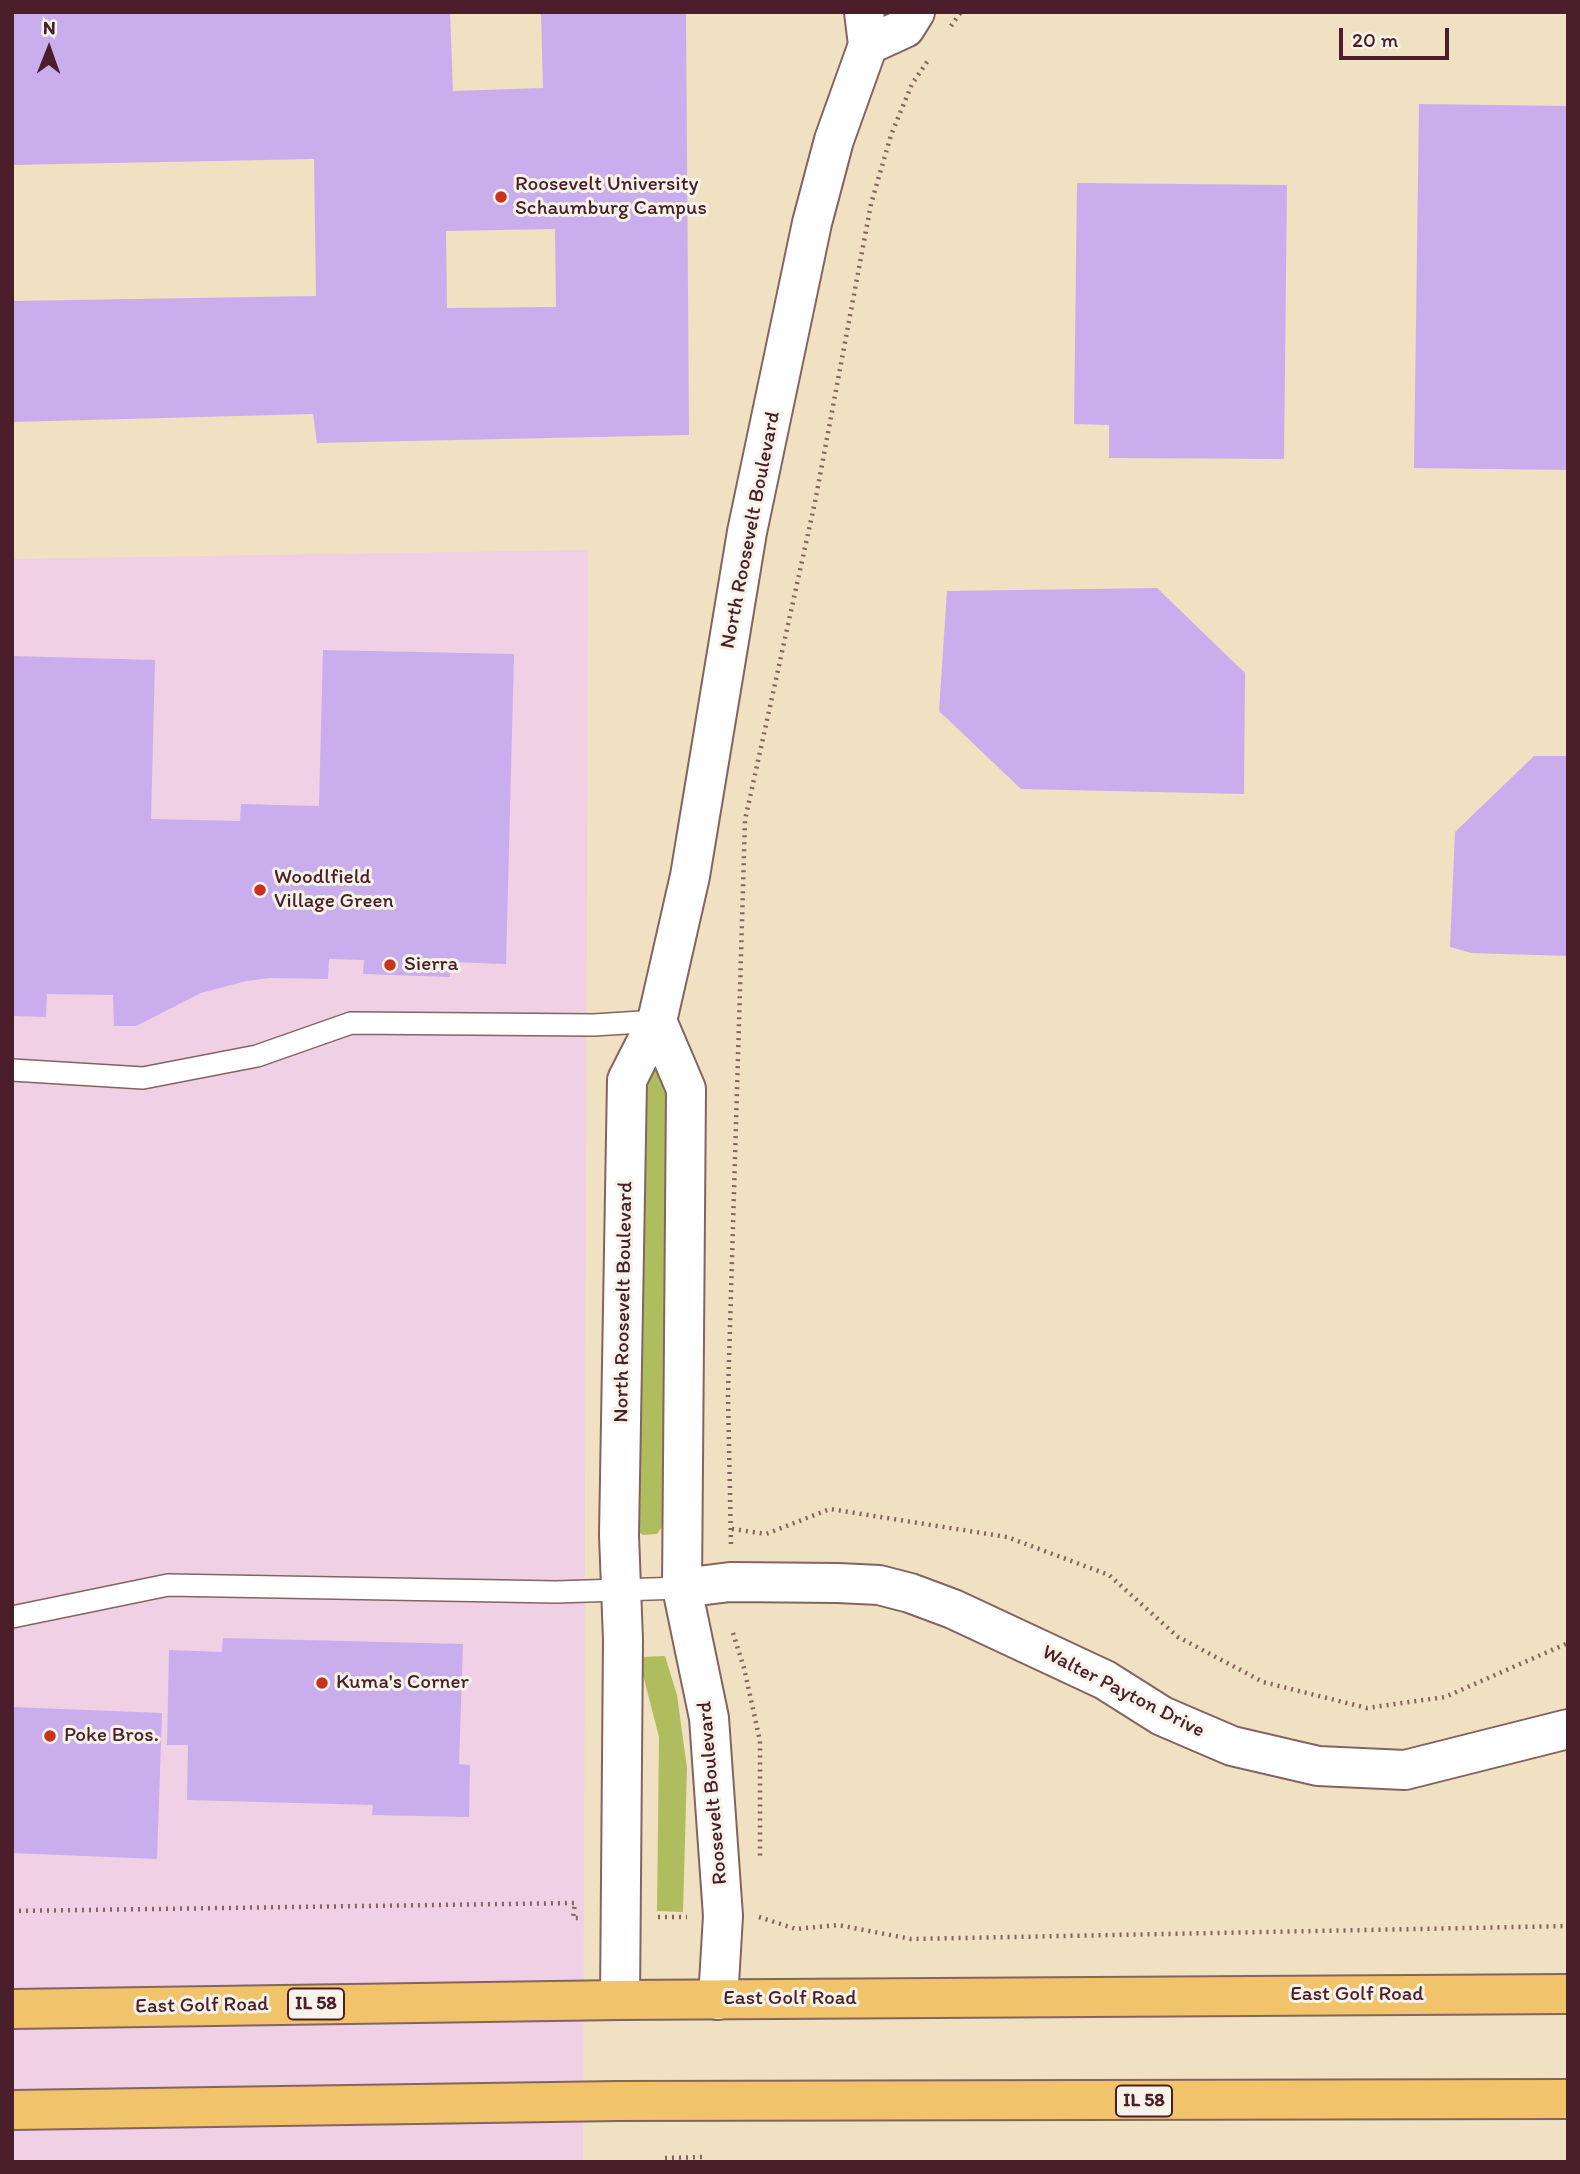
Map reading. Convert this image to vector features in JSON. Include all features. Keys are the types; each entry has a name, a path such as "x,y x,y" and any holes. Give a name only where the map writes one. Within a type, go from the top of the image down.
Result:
{"main road":[{"name":"East Golf Road","path":"12,2009 620,2000 1568,1994"},
{"name":"IL 58","path":"12,2110 619,2101 1568,2099"}],"street":[{"name":"North Roosevelt Boulevard","path":"622,1591 619,1535 627,1080 657,1021 690,876 747,532 812,223 834,140 866,28 905,28 915,12"},
{"path":"657,1021 686,1089 682,1588"},
{"name":"Walter Payton Drive","path":"682,1588 730,1582 838,1583 879,1585 910,1593 953,1609 1105,1680 1173,1721 1232,1746 1318,1766 1405,1770 1568,1729"},
{"name":"Roosevelt Boulevard","path":"682,1588 709,1718 723,1916 718,2000"},
{"path":"620,2000 622,1591"}],"lane":[{"path":"12,1070 143,1078 257,1056 351,1023 594,1025 657,1021"},
{"path":"12,1617 168,1585 478,1591 622,1591 682,1588"}],"path":[{"path":"945,35 961,12"},
{"path":"932,54 912,84 891,135 871,204 815,502 745,820 728,1395 727,1470 732,1530 766,1534 830,1509 1007,1537 1109,1575 1178,1637 1263,1682 1367,1708 1445,1697 1568,1643"},
{"path":"12,1911 575,1903 573,1919"},
{"path":"755,1916 796,1929 838,1925 911,1939 1568,1926"},
{"path":"654,1917 683,1917"},
{"path":"665,2158 703,2157"}],"shaded area":[{"path":"588,550 583,2162 12,2162 12,559"}],"green space":[{"path":"656,1063 667,1084 665,1523 657,1534 643,1535 637,1531 646,1072"},
{"path":"665,1656 677,1695 687,1768 683,1912 657,1911 659,1737 643,1675 642,1657"}],"building":[{"name":"Roosevelt University Schaumburg Campus","path":"12,12 450,12 453,91 543,88 541,12 686,12 689,435 317,443 313,414 12,422 12,301 316,296 314,159 12,165","holes":["555,229 556,307 447,308 446,231"]},
{"path":"1419,104 1568,106 1568,470 1414,468"},
{"path":"1077,183 1287,185 1284,459 1109,458 1109,425 1074,424"},
{"path":"1157,588 1245,673 1244,794 1021,789 939,711 947,591"},
{"name":"Woodlfield Village Green","path":"323,650 514,654 506,964 450,962 450,977 363,974 364,960 329,959 328,979 270,978 246,981 201,993 136,1026 114,1026 113,995 47,994 46,1017 12,1016 12,656 155,660 151,819 240,821 241,804 319,806"},
{"path":"1534,756 1568,756 1568,956 1471,953 1450,947 1455,832"},
{"path":"223,1638 463,1644 459,1764 470,1765 469,1817 372,1815 373,1805 187,1800 188,1745 167,1745 169,1650 222,1652"},
{"path":"12,1707 162,1713 157,1859 12,1853"}],"place":[{"name":"Roosevelt University Schaumburg Campus","path":"501,197"},
{"name":"Woodlfield Village Green","path":"260,890"},
{"name":"Sierra","path":"390,965"},
{"name":"Kuma's Corner","path":"322,1683"},
{"name":"Poke Bros.","path":"50,1736"}]}
